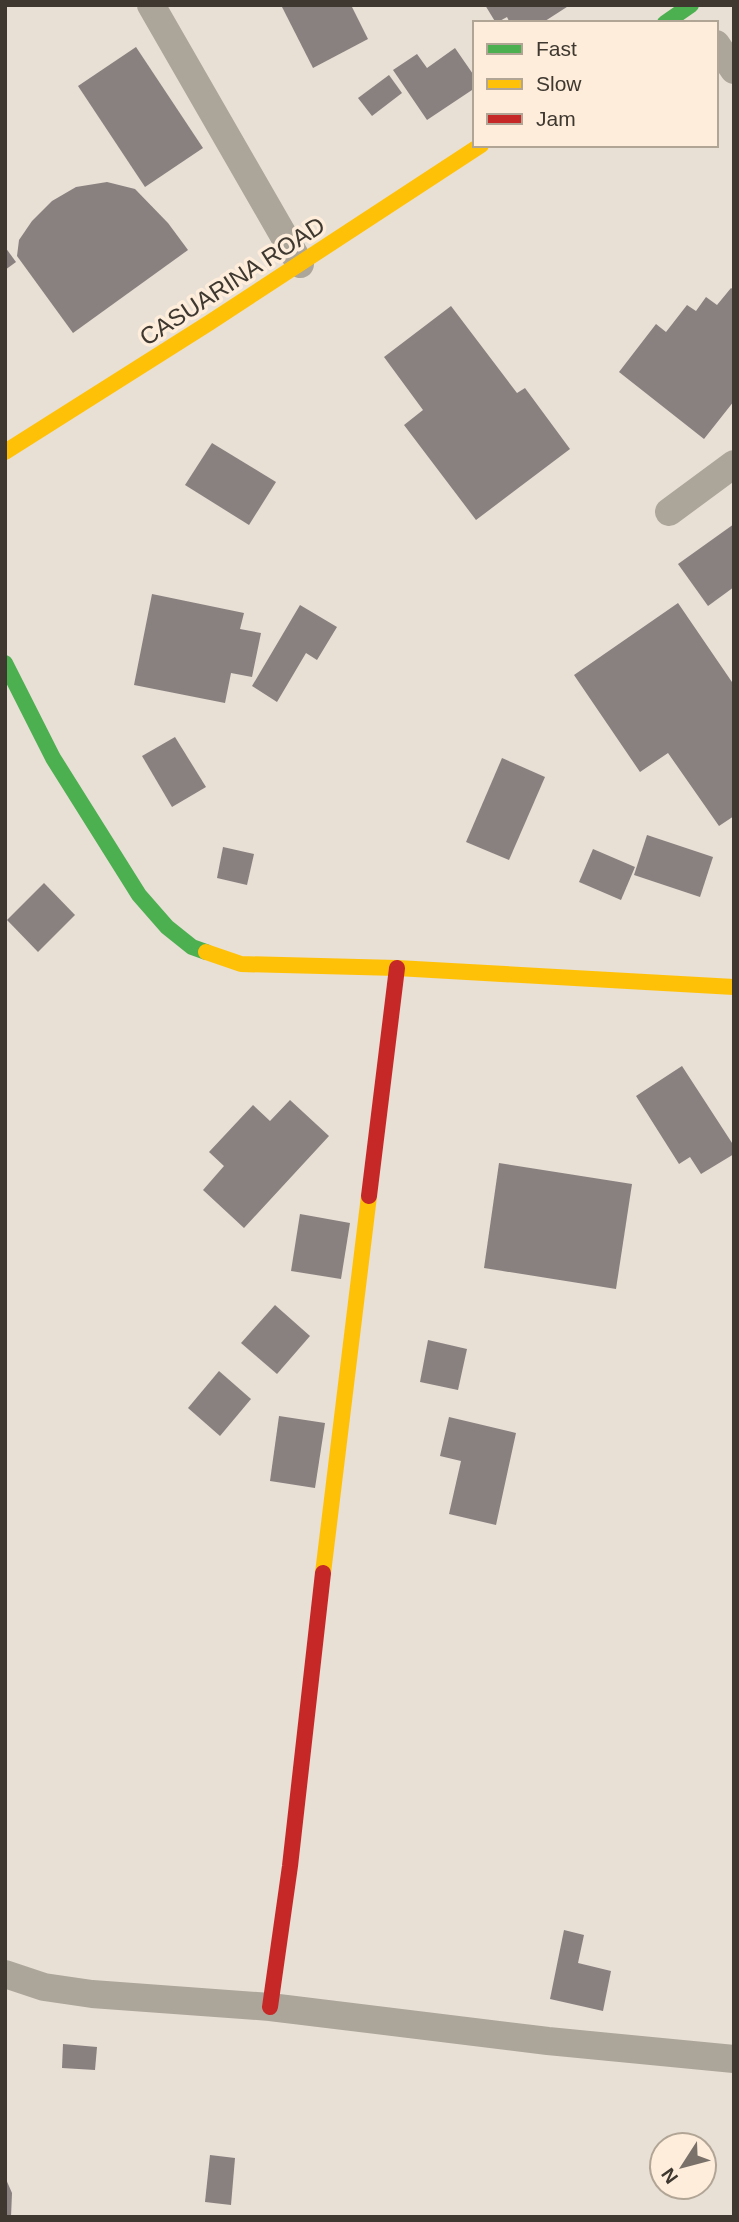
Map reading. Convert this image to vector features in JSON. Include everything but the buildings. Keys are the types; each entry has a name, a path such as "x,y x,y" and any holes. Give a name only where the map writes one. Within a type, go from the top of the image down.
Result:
{"street":[{"path":"150,5 300,264"},
{"path":"668,21 691,5 701,21"},
{"path":"718,47 734,70"},
{"name":"CASUARINA ROAD","path":"5,452 478,147"},
{"path":"670,512 734,464"},
{"path":"5,663 53,758 139,895 167,927 192,947 241,964 397,968 734,988"},
{"path":"270,2007 290,1866 397,968"},
{"path":"5,1974 44,1987 92,1994 270,2007 548,2041 734,2059"}],"traffic: fast":[{"path":"668,21 691,5"},
{"path":"5,663 53,758 139,895 167,927 192,947 206,952"}],"traffic: slow":[{"path":"5,452 209,323 478,147"},
{"path":"206,952 241,964 397,968 734,987"},
{"path":"323,1573 369,1196"}],"traffic: jam":[{"path":"369,1196 397,968"},
{"path":"270,2007 290,1866 323,1573"}]}
